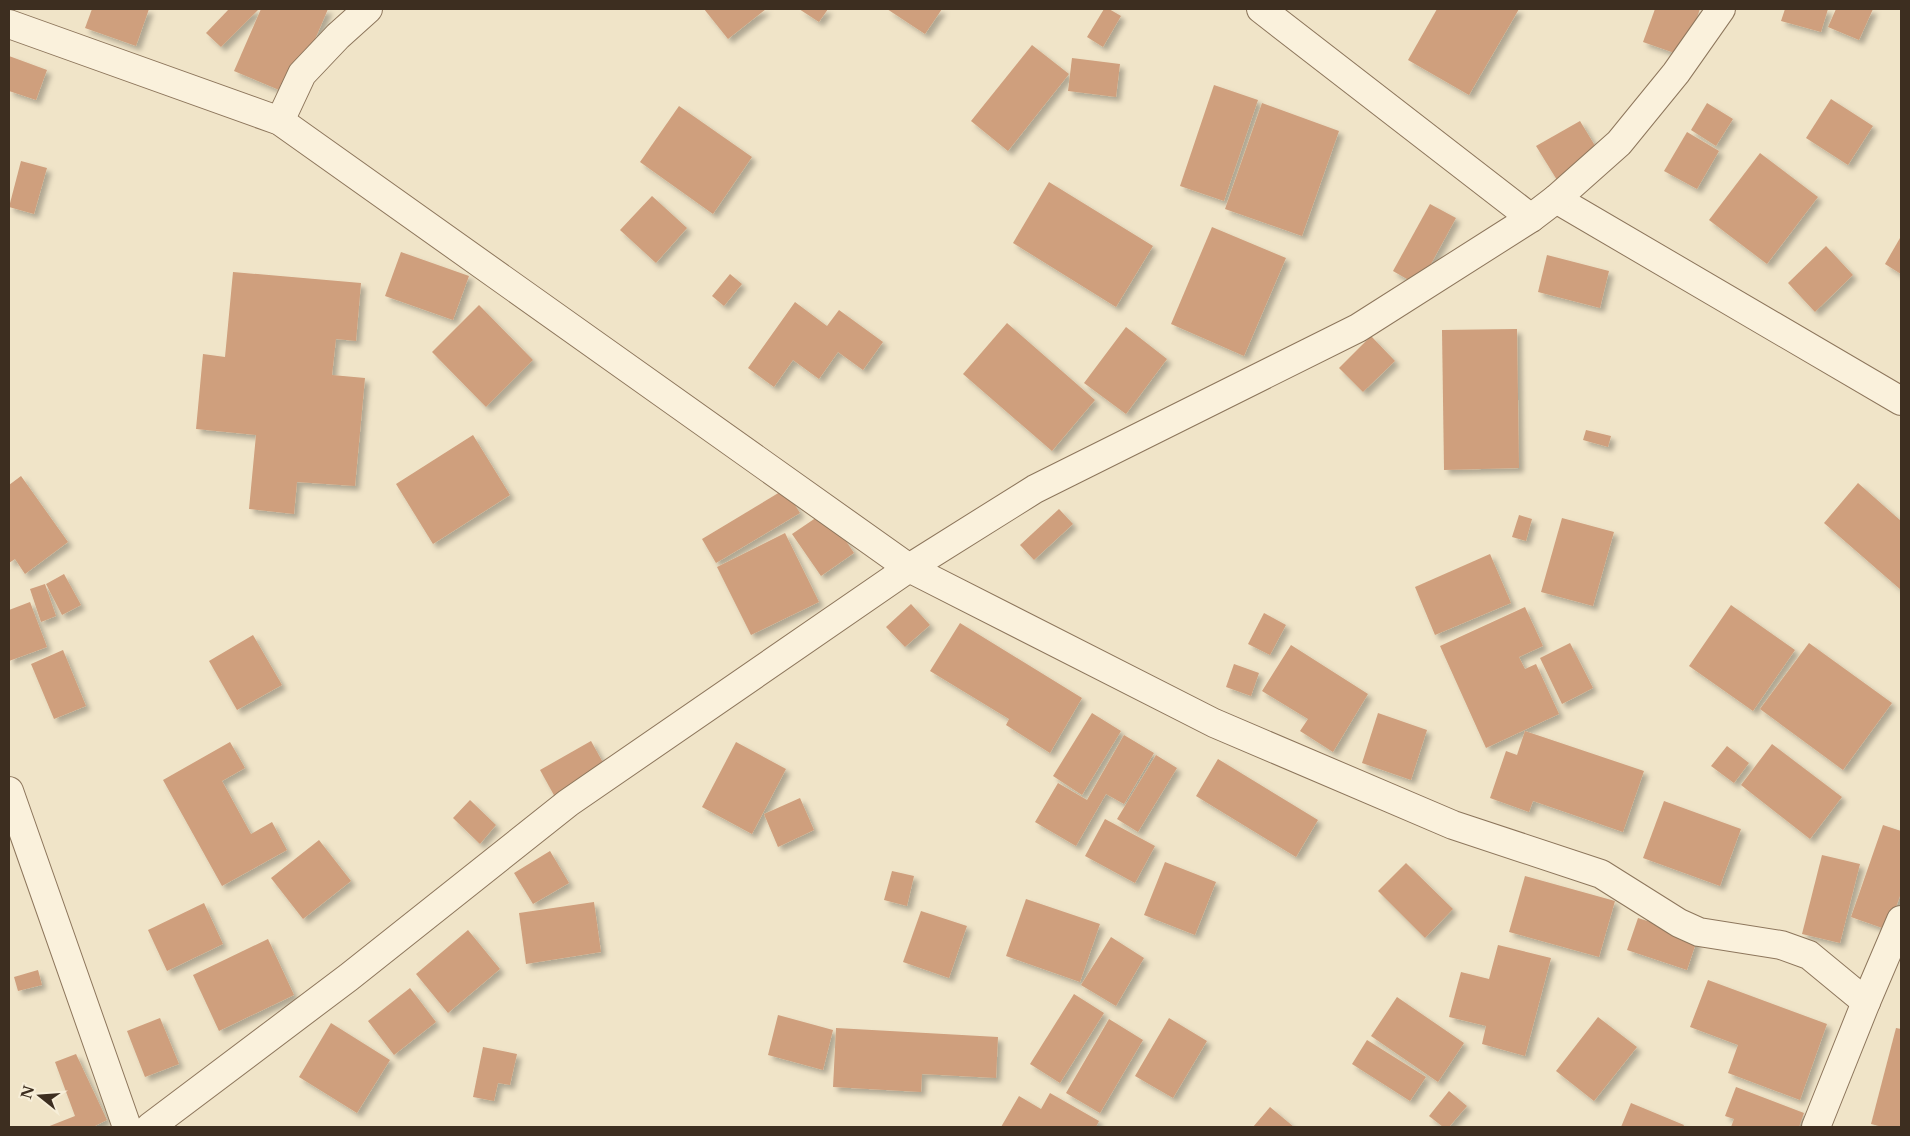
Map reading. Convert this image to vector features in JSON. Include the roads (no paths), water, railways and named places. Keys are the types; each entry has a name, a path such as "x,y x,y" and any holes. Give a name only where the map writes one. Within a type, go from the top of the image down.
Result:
{"street":[{"path":"280,121 302,74 338,36 368,9"},
{"path":"1261,9 1531,218"},
{"path":"150,1127 349,977 568,803 909,568 1035,490 1358,328 1531,218 1556,199 1619,143 1676,73 1721,9"},
{"path":"9,24 280,121 909,568 1214,723 1453,825 1601,874 1679,923 1698,932 1781,945 1809,955 1866,1002"},
{"path":"1556,199 1901,401"},
{"path":"9,792 127,1127"},
{"path":"1816,1127 1901,920"}]}
